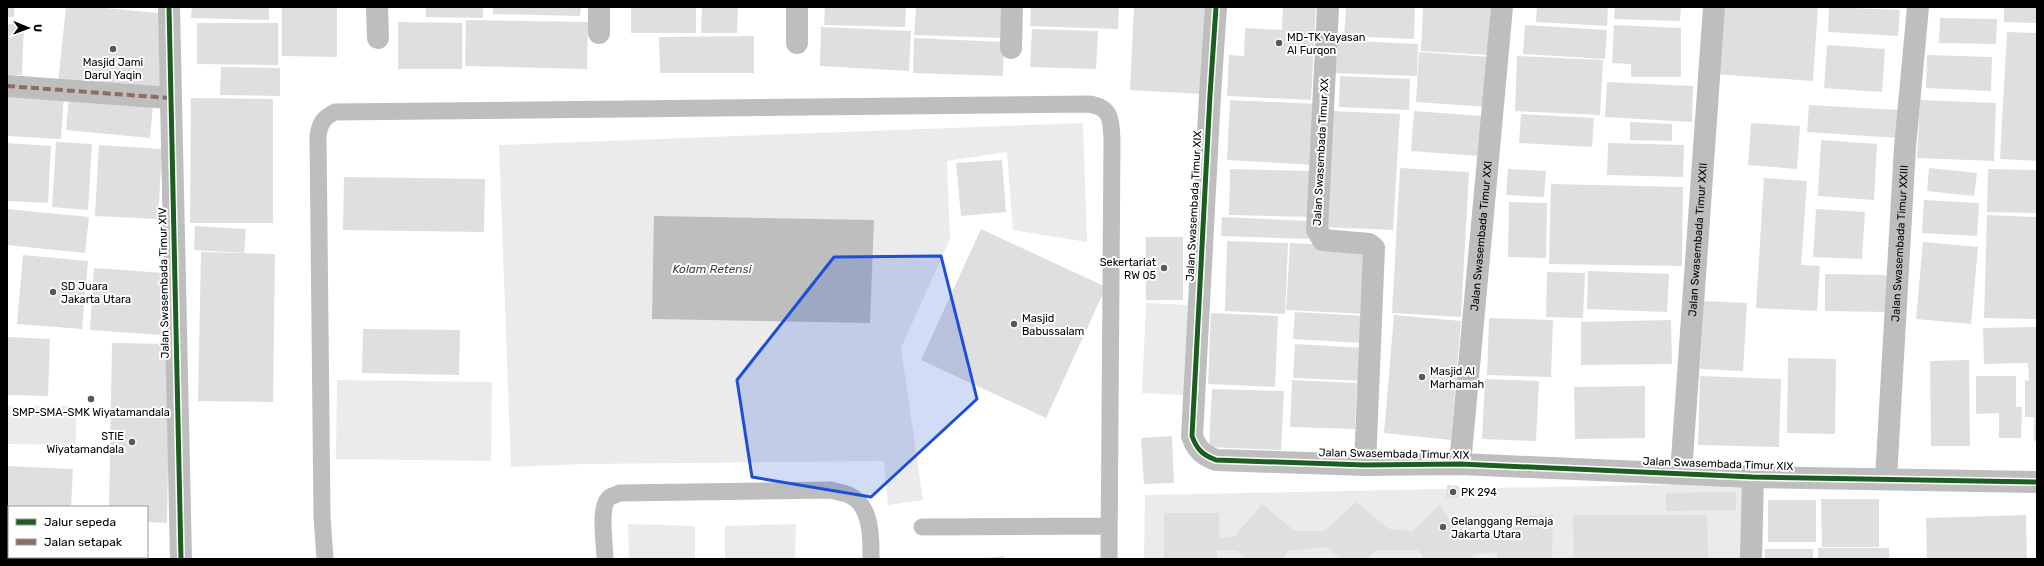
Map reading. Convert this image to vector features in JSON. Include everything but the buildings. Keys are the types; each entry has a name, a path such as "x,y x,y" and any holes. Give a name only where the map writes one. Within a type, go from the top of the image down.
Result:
{"street":[{"name":"Jalan Swasembada Timur XIV","path":"169,7 180,559"},
{"path":"377,7 378,38"},
{"path":"599,7 599,33"},
{"path":"797,7 797,43"},
{"path":"1011,48 1012,7"},
{"name":"Jalan Swasembada Timur XIX","path":"1216,7 1192,436 1200,452 1216,460 1365,465 1460,464 1753,477 2037,482"},
{"name":"Jalan Swasembada Timur XX","path":"1328,7 1317,230 1322,240 1369,244 1374,248 1365,465"},
{"name":"Jalan Swasembada Timur XXI","path":"1460,464 1502,7"},
{"name":"Jalan Swasembada Timur XXII","path":"1681,473 1714,7"},
{"name":"Jalan Swasembada Timur XXIII","path":"1886,479 1905,147 1918,7"},
{"path":"7,86 170,98"},
{"path":"1751,559 1753,477"}],"lane":[{"path":"325,559 322,516 318,136 319,125 324,117 335,112 1099,106 1105,110 1110,118 1112,140 1108,526 1109,559"},
{"path":"605,559 603,515 605,504 610,497 619,494 831,490 850,496 864,509 871,535 871,559"},
{"path":"922,527 1108,526"}],"highlighted area":[{"path":"941,256 977,399 871,497 752,477 737,380 834,257"}],"shaded area":[{"path":"1083,123 1087,242 1013,230 1007,152 947,161 950,239 901,348 923,500 888,505 884,461 582,464 511,467 499,145"},
{"path":"1146,303 1188,305 1183,395 1142,393"},
{"path":"337,380 492,382 491,461 336,459"},
{"path":"7,406 76,406 76,445 7,444"},
{"name":"Gelanggang Remaja Jakarta Utara","path":"1742,483 1741,559 1144,559 1145,495"},
{"path":"628,524 695,526 695,559 629,559"},
{"path":"796,524 795,559 725,559 725,526"}],"water":[{"name":"Kolam Retensi","path":"654,216 874,220 870,323 652,319"}],"marked path":[{"path":"7,86 170,98"}],"cycle path":[{"path":"169,7 181,559"},
{"path":"1216,7 1192,436 1198,448 1207,456 1216,460 1365,465 1460,464 1753,477 2037,482"}],"place":[{"name":"MD-TK Yayasan Al Furqon","path":"1279,43"},
{"name":"Masjid Jami Darul Yaqin","path":"113,49"},
{"name":"Sekertariat RW 05","path":"1164,268"},
{"name":"SD Juara Jakarta Utara","path":"53,292"},
{"name":"Masjid Babussalam","path":"1014,324"},
{"name":"Masjid Al Marhamah","path":"1422,377"},
{"name":"SMP-SMA-SMK Wiyatamandala","path":"91,399"},
{"name":"STIE Wiyatamandala","path":"132,442"},
{"name":"PK 294","path":"1453,492"},
{"name":"Gelanggang Remaja Jakarta Utara","path":"1443,527"}]}
